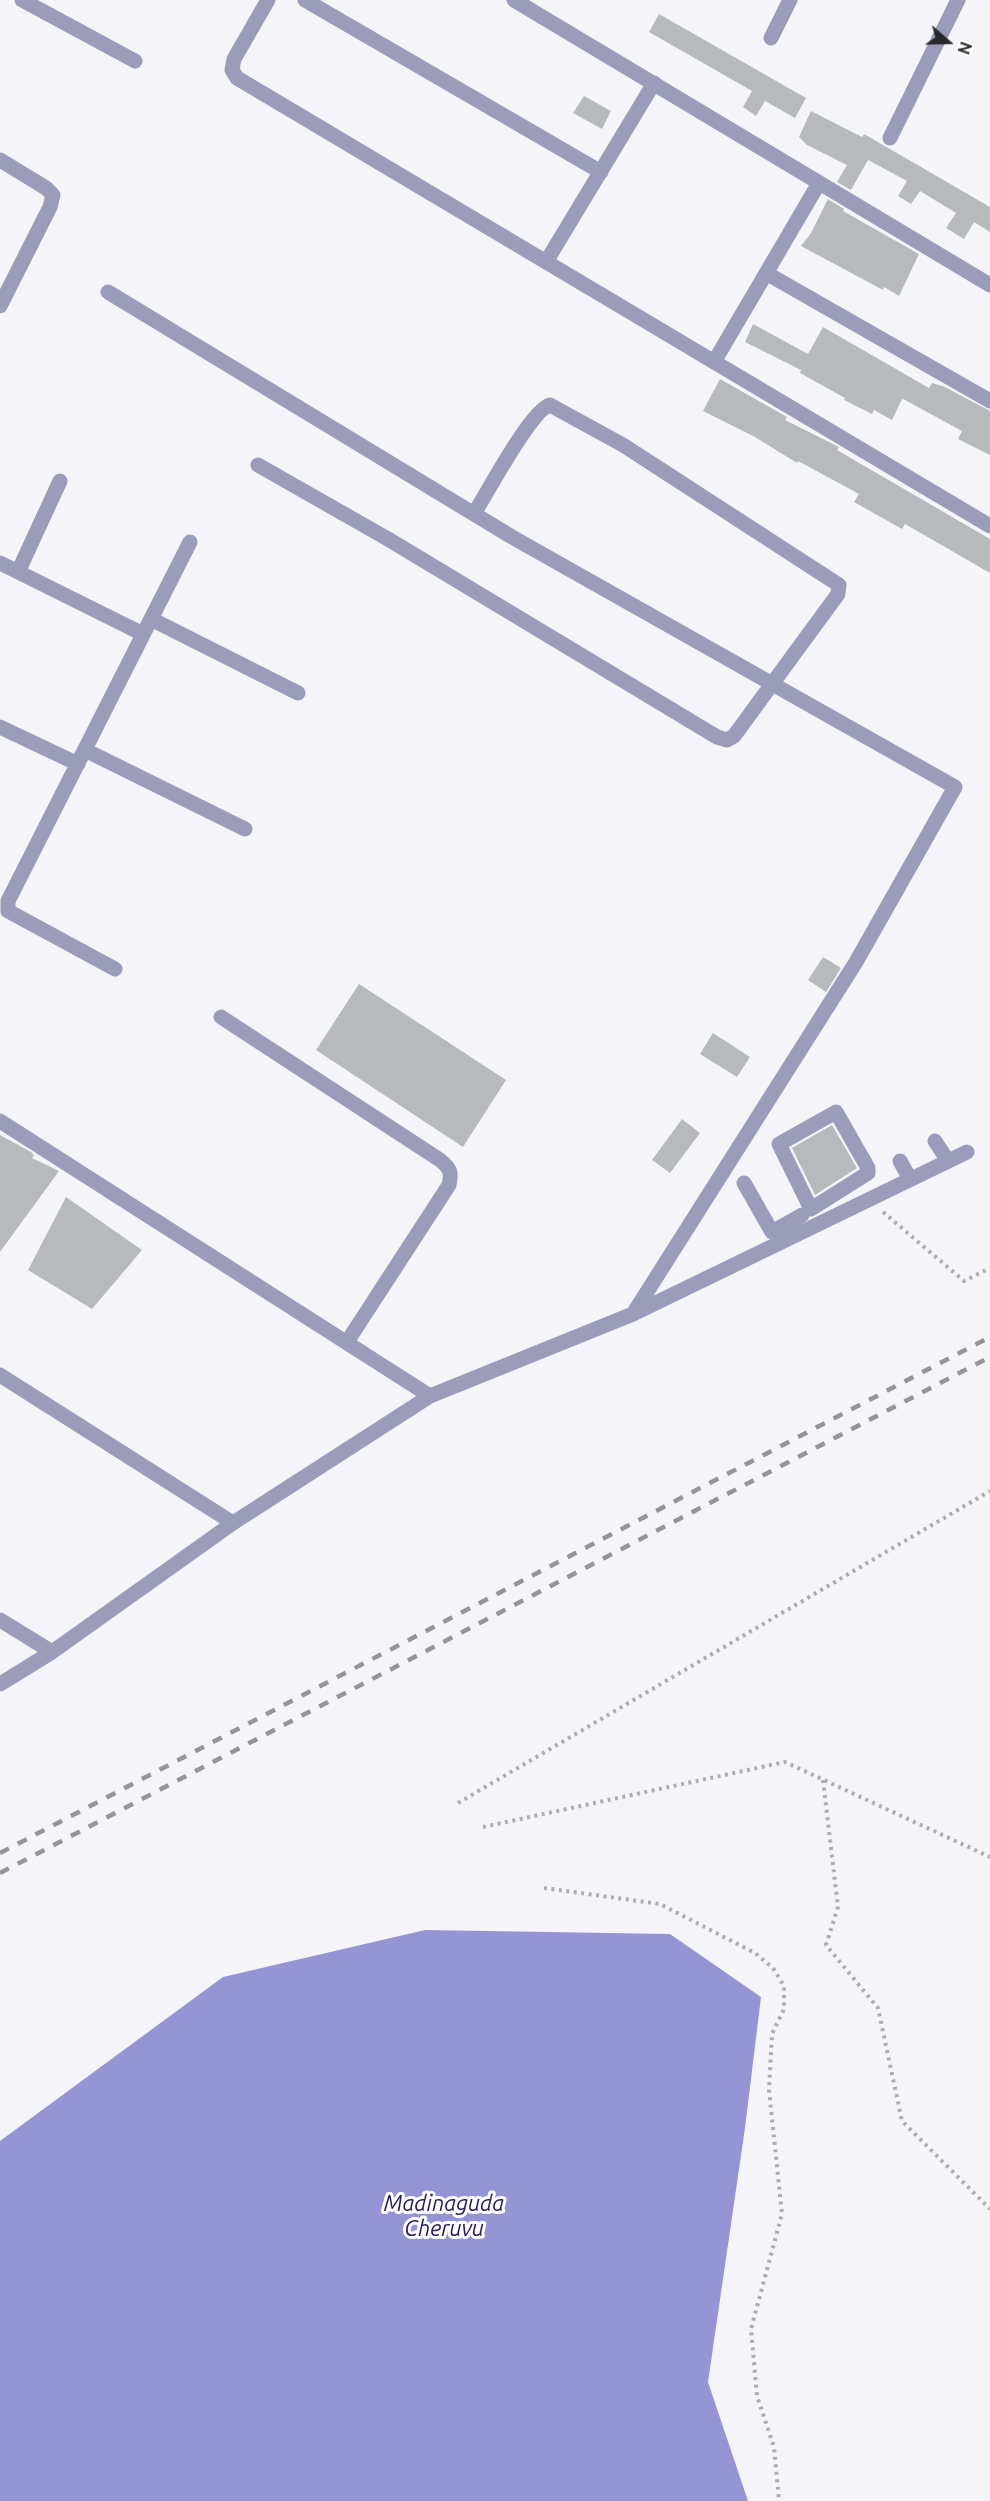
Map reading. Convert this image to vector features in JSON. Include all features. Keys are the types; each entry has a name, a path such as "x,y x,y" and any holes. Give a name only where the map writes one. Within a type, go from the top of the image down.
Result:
{"street":[{"path":"22,0 135,61"},
{"path":"268,0 234,59 232,70 237,78 990,526"},
{"path":"305,0 601,172"},
{"path":"514,0 990,285"},
{"path":"771,38 790,0"},
{"path":"890,138 958,0"},
{"path":"546,262 654,83"},
{"path":"0,160 46,188 53,195 50,207 0,306"},
{"path":"714,362 819,183"},
{"path":"766,273 990,401"},
{"path":"108,292 474,514 955,788 856,962 633,1314"},
{"path":"258,465 388,539 717,737 727,740 734,736 838,594 839,585 623,445 550,405 542,407 474,514"},
{"path":"18,572 60,481"},
{"path":"115,969 8,911 12,893 189,542"},
{"path":"0,562 143,634"},
{"path":"151,619 298,693"},
{"path":"0,728 81,757 245,830"},
{"path":"221,1017 449,1167 452,1175 449,1185 347,1342"},
{"path":"775,1238 806,1212 867,1176 869,1171 840,1115 834,1112 778,1144 806,1212 819,1224"},
{"path":"0,1121 430,1396"},
{"path":"935,1141 948,1161"},
{"path":"0,1684 52,1652 233,1523 430,1396 633,1314 775,1238 819,1224 967,1152"},
{"path":"900,1161 910,1179"},
{"path":"744,1183 775,1238"},
{"path":"850,1186 864,1202"},
{"path":"0,1375 233,1523"},
{"path":"0,1620 52,1652"}],"path":[{"path":"864,1202 964,1281 990,1268"},
{"path":"458,1803 990,1491"},
{"path":"483,1827 784,1762 990,1857"},
{"path":"823,1780 838,1907 826,1945 878,2008 903,2121 990,2209"},
{"path":"544,1888 660,1904 755,1953 773,1968 784,1986 784,2009 772,2034 769,2090 782,2214 751,2329 757,2396 774,2447 779,2501"}],"water":[{"name":"Madinaguda Cheruvu","path":"425,1930 670,1934 761,1997 745,2128 708,2382 748,2501 0,2501 0,2141 223,1977"}],"building":[{"path":"659,14 806,98 795,118 765,101 756,116 743,107 752,91 649,32"},
{"path":"584,96 611,111 602,129 573,113"},
{"path":"811,111 862,137 864,134 990,207 990,232 974,222 964,239 946,228 956,213 920,191 911,204 898,196 907,181 868,160 851,190 837,182 847,165 807,145 799,137"},
{"path":"828,199 844,209 843,211 919,254 899,296 884,287 883,290 801,246 811,233"},
{"path":"753,324 808,354 823,327 929,388 932,383 945,387 990,411 990,455 958,439 962,431 905,400 902,399 892,420 874,410 872,414 844,400 845,398 800,373 801,370 745,342"},
{"path":"720,379 787,417 785,420 839,447 837,450 990,539 990,573 905,524 902,529 854,502 859,494 703,411"},
{"path":"823,957 841,968 826,992 808,980"},
{"path":"359,984 506,1080 463,1147 316,1050"},
{"path":"713,1033 750,1057 737,1077 700,1054"},
{"path":"682,1119 700,1133 670,1173 652,1160"},
{"path":"832,1125 857,1168 815,1195 792,1148"},
{"path":"0,1135 31,1152 34,1155 32,1158 59,1171 0,1252"},
{"path":"66,1197 142,1250 92,1309 28,1270"}],"railway":[{"path":"0,1853 990,1337"},
{"path":"0,1873 990,1357"}]}
